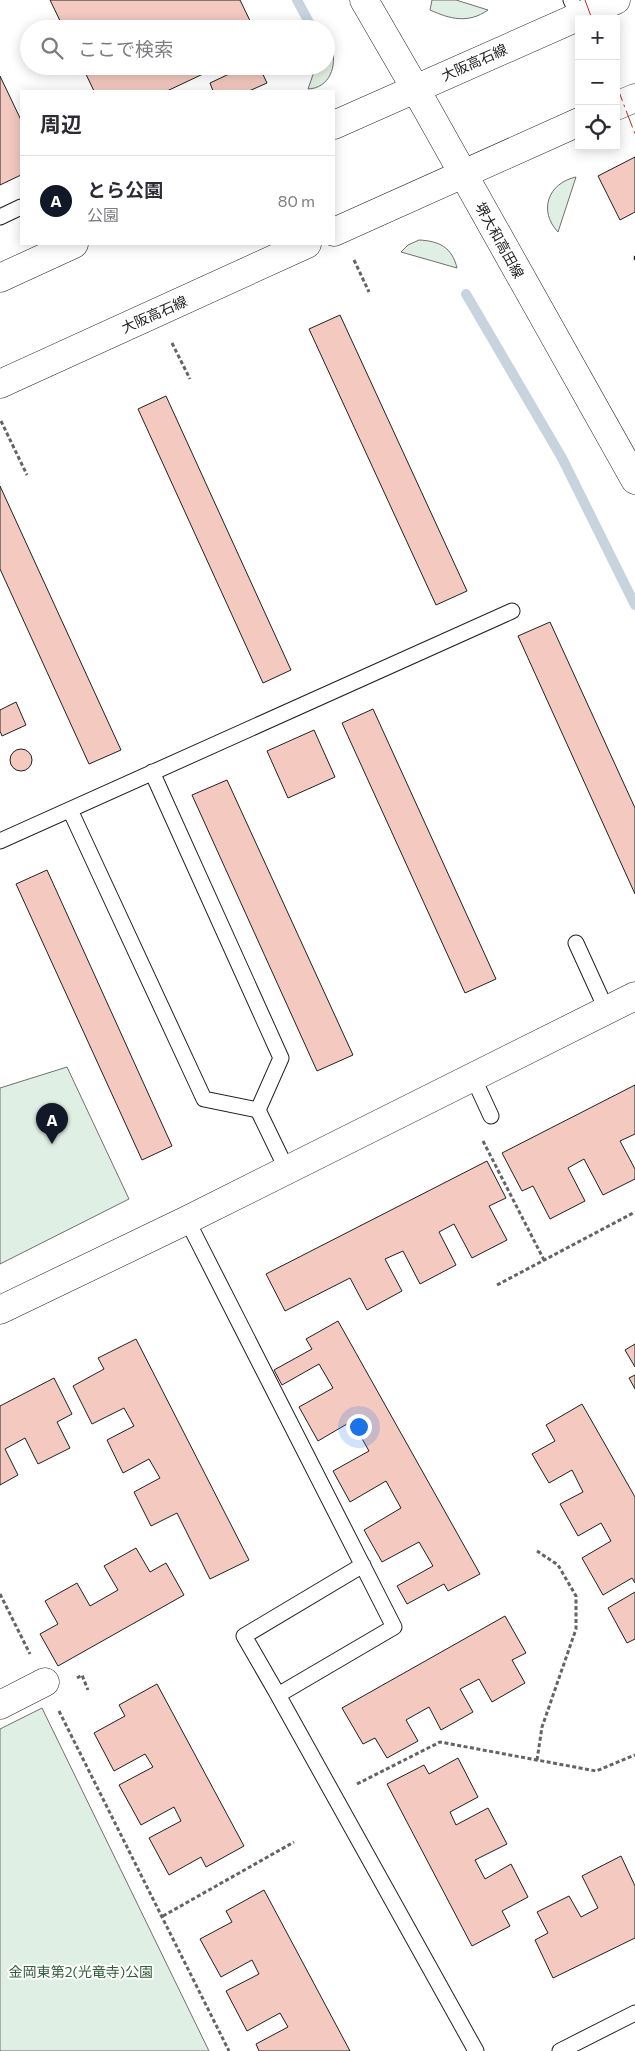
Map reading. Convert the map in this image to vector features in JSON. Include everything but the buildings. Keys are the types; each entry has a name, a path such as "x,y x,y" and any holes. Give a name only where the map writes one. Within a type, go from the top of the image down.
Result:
{"main road":[{"name":"堺大和高田線","path":"364,0 633,470"},
{"name":"大阪高石線","path":"335,125 416,88 575,8 616,0"},
{"path":"618,105 635,98"},
{"path":"335,232 575,124"},
{"path":"0,278 72,245"},
{"name":"大阪高石線","path":"0,384 305,245"},
{"path":"0,1310 187,1220 635,996"},
{"path":"0,1705 45,1682"}],"lane":[{"path":"0,217 20,207"},
{"path":"0,841 512,611"},
{"path":"152,772 281,1058 258,1110 287,1170"},
{"path":"70,810 204,1100 258,1110"},
{"path":"576,943 607,1010"},
{"path":"473,1077 492,1116"},
{"path":"187,1220 394,1627 278,1695"},
{"path":"363,1565 244,1636 476,2051"},
{"path":"560,2051 635,2013"}],"path":[{"path":"354,260 369,292"},
{"path":"172,343 190,379"},
{"path":"2,421 27,475"},
{"path":"479,1133 544,1260"},
{"path":"497,1285 635,1212"},
{"path":"537,1550 558,1565 576,1596 576,1629 542,1728 537,1760"},
{"path":"0,1594 229,2051"},
{"path":"334,1796 440,1742 596,1771 635,1755"},
{"path":"162,1916 294,1842"}],"green space":[{"path":"432,0 456,0 488,10 466,19 452,18 430,10"},
{"path":"313,75 330,75 322,85 308,89"},
{"path":"576,177 558,232 548,215 549,199 559,185 566,180"},
{"path":"419,240 433,242 444,247 452,255 457,268 401,252 408,245"},
{"path":"67,1067 129,1199 0,1264 0,1088"},
{"name":"金岡東第2(光竜寺)公園","path":"42,1708 209,2051 0,2051 0,1729"}],"waterway":[{"path":"297,0 308,20"},
{"path":"466,294 562,458 635,605"}],"power":[{"path":"585,0 591,15"},
{"path":"620,95 635,134"}],"place":[{"name":"とら公園","path":"52,1144"}]}
